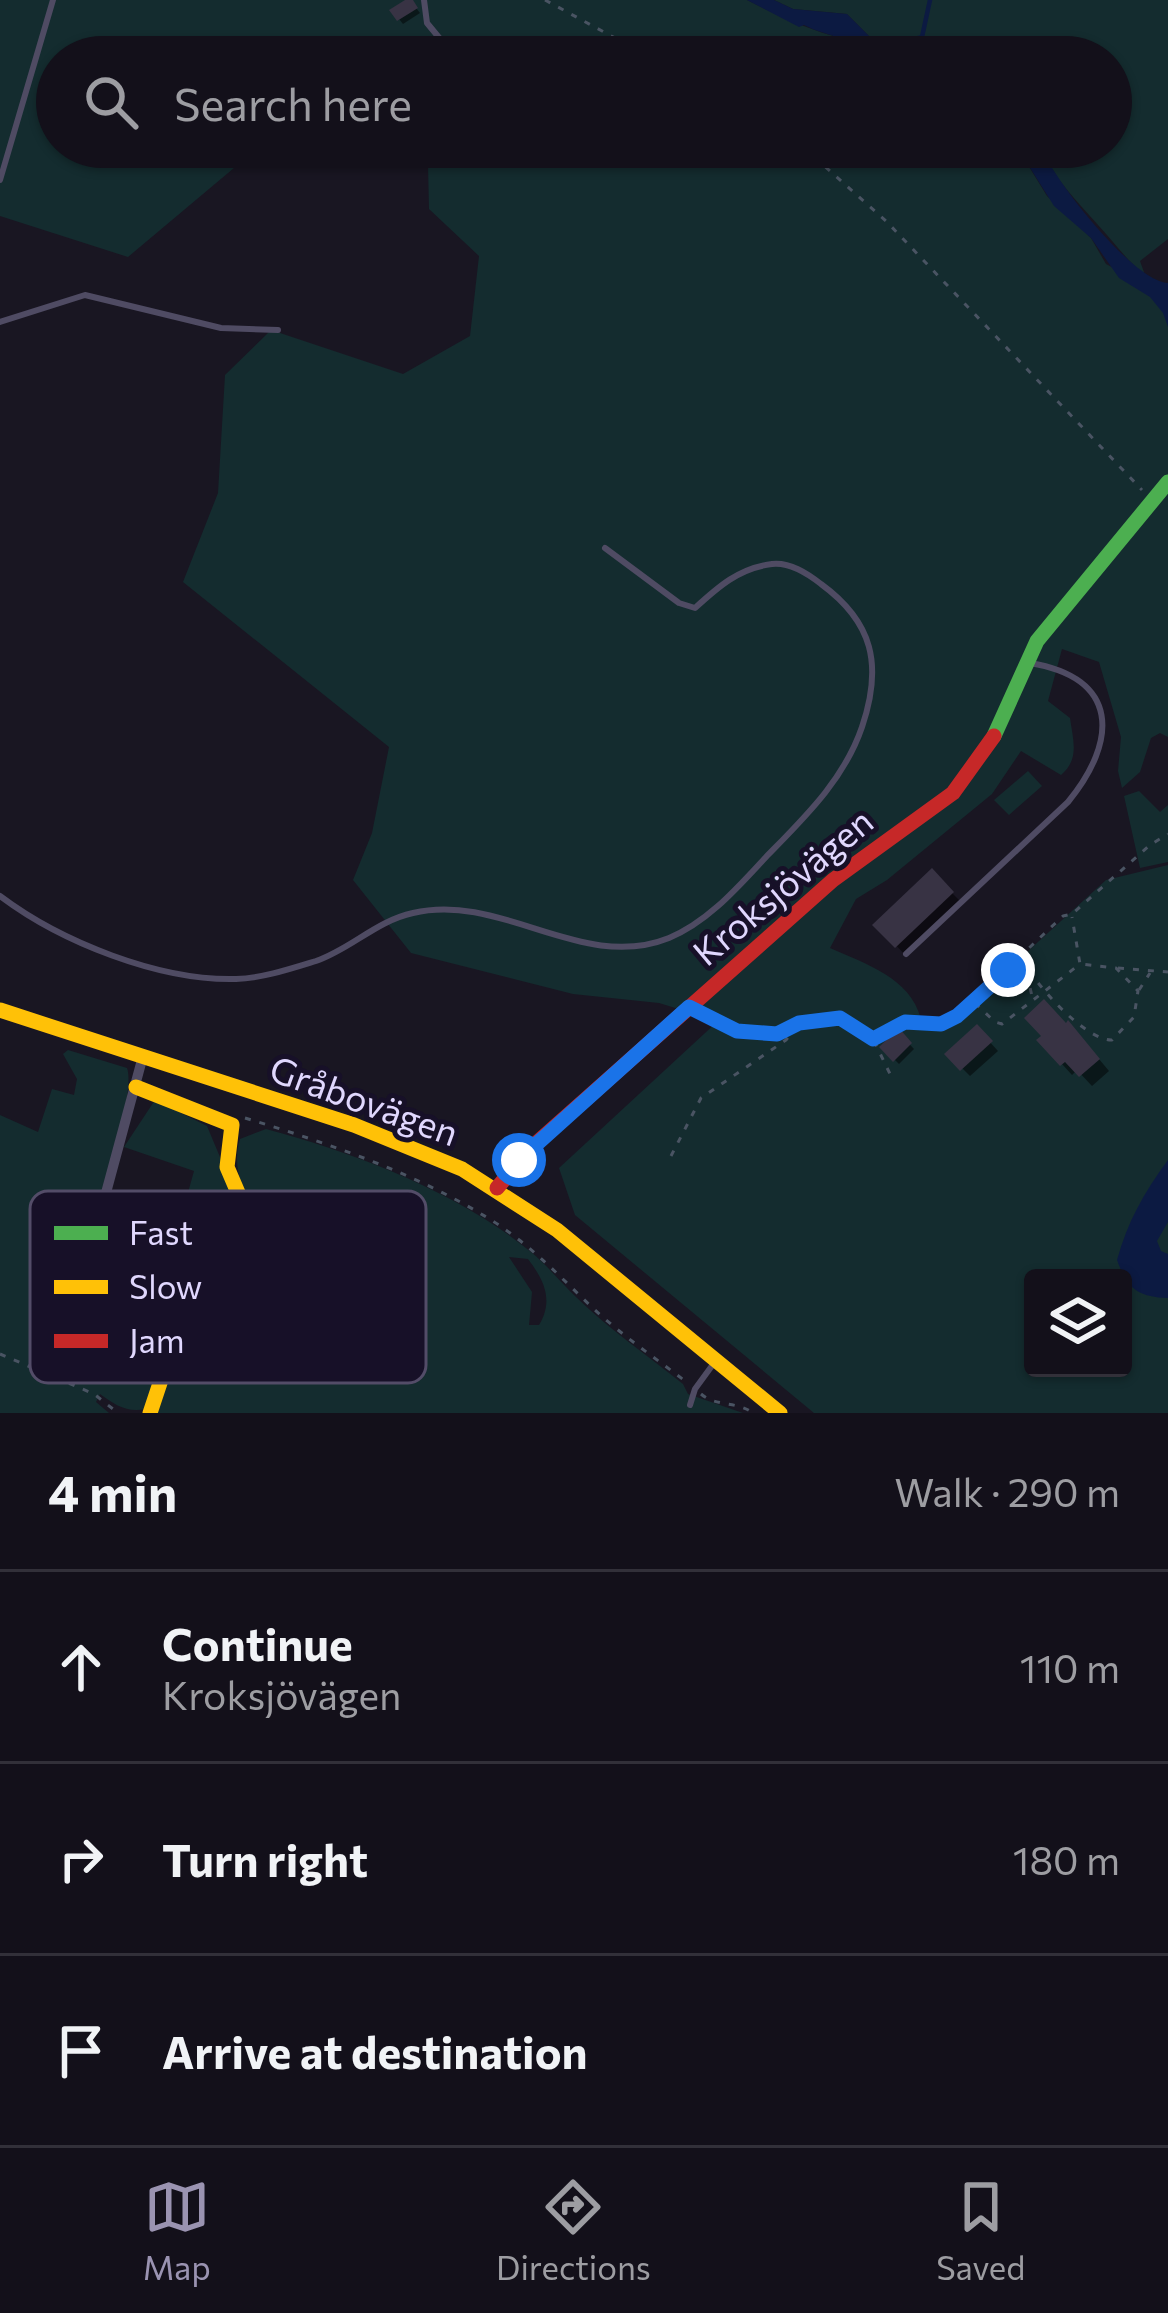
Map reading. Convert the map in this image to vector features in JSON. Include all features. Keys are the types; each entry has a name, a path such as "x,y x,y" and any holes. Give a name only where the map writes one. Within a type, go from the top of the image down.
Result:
{"street":[{"name":"Kroksjövägen","path":"497,1188 533,1146 833,880 953,793 990,744 1027,662 1054,617 1168,482"},
{"name":"Gråbovägen","path":"0,1010 425,1151 497,1188 557,1230 780,1413"},
{"path":"107,1191 143,1056"},
{"path":"136,1087 232,1125 227,1161 236,1191"},
{"path":"150,1413 161,1383"}],"lane":[{"path":"42,36 53,0"},
{"path":"424,0 427,23 438,36"},
{"path":"0,181 36,58"},
{"path":"0,322 85,296 221,328 278,330"},
{"path":"0,896 65,937 113,956 235,979 265,976 321,959 376,925 417,911 449,908 514,919 599,947 639,947 686,930 748,876 838,776 862,726 872,651 860,618 796,568 776,563 724,579 694,608 679,603 605,548"},
{"path":"906,954 1068,802 1101,752 1103,721 1088,690 1076,676 1057,667 1027,662"},
{"path":"690,1405 695,1388 716,1360"}],"path":[{"path":"545,0 611,36"},
{"path":"827,168 887,221 1150,499"},
{"path":"873,1039 905,1022 941,1024 974,1002 1063,916 1072,914 1168,834"},
{"path":"1072,914 1079,964"},
{"path":"1022,957 1034,981 1100,1041 1112,1040 1134,1017 1138,991 1150,972"},
{"path":"974,1002 1002,1024 1079,964 1168,972"},
{"path":"1116,968 1138,991"},
{"path":"1008,970 1030,983 1033,1002"},
{"path":"689,1007 737,1031 777,1034 799,1023 840,1018 873,1039 892,1078"},
{"path":"670,1156 701,1098 785,1040 799,1023"},
{"path":"234,1115 364,1158 448,1195 538,1253 598,1313 707,1399 738,1404 753,1413"},
{"path":"0,1354 30,1367"},
{"path":"68,1383 94,1394 118,1413"}],"green space":[{"path":"0,0 747,0 833,36 36,36 36,168 234,168 128,257 0,216"},
{"path":"774,0 1168,0 1168,239 1140,261 1145,275 1051,168 1132,168 1132,36 869,36 847,14 793,9"},
{"path":"428,168 1030,168 1047,196 1091,238 1106,264 1168,297 1168,737 1160,733 1151,738 1140,772 1122,788 1118,771 1121,737 1099,662 1062,649 1048,701 1070,718 1074,749 1067,769 1061,775 1021,751 992,794 887,880 856,899 830,948 899,985 910,996 922,1024 948,1024 1106,880 1168,865 1168,1413 814,1413 575,1215 559,1168 718,1021 659,1003 573,994 411,953 353,880 372,833 389,747 183,582 218,493 225,375 271,330 403,374 470,336 479,256 429,209"},
{"path":"1028,771 1042,786 1009,815 994,800"},
{"path":"1139,791 1160,812 1168,805 1168,862 1140,868 1124,796"},
{"path":"68,1050 127,1068 128,1084 104,1191 30,1191 30,1383 159,1383 146,1409 121,1407 100,1394 96,1402 109,1413 0,1413 0,1115 38,1132 52,1089 74,1095 77,1079 63,1054"},
{"path":"155,1100 207,1126 234,1191 188,1191 194,1171 124,1147"},
{"path":"266,1129 335,1150 439,1193 531,1252 602,1320 683,1384 688,1394 743,1413 157,1413 166,1383 426,1383 426,1191 245,1191 237,1155 240,1139","holes":["509,1257 528,1259 539,1275 546,1307 539,1325 529,1325 532,1292"]}],"water":[{"path":"747,0 774,0 793,9 847,14 869,36 833,36 799,27"},
{"path":"1030,168 1053,168 1115,247 1153,278 1168,283 1168,327 1150,297 1119,278 1091,238 1054,206"},
{"path":"1168,1160 1168,1222 1157,1241 1168,1254 1168,1298 1135,1289 1132,1269 1121,1269 1117,1260 1151,1184"}],"building":[{"path":"413,0 418,8 397,21 389,10"},
{"path":"932,868 954,892 895,948 872,925"},
{"path":"1044,999 1100,1059 1079,1077 1065,1062 1060,1066 1024,1018"},
{"path":"977,1024 993,1041 960,1071 944,1054"},
{"path":"899,1028 912,1043 893,1062 879,1047"}],"waterway":[{"path":"922,36 930,0"}],"traffic: fast":[{"path":"994,736 1037,641 1168,482"}],"traffic: slow":[{"path":"0,1010 354,1125 462,1169 557,1230 780,1413"},
{"path":"136,1087 232,1125 227,1167 237,1191"},
{"path":"150,1413 160,1383"}],"traffic: jam":[{"path":"497,1188 533,1146 833,880 953,793 994,736"}],"route":[{"path":"519,1160 689,1007 737,1031 777,1034 799,1023 840,1018 873,1039 905,1022 941,1024 957,1016 1008,970"}]}
